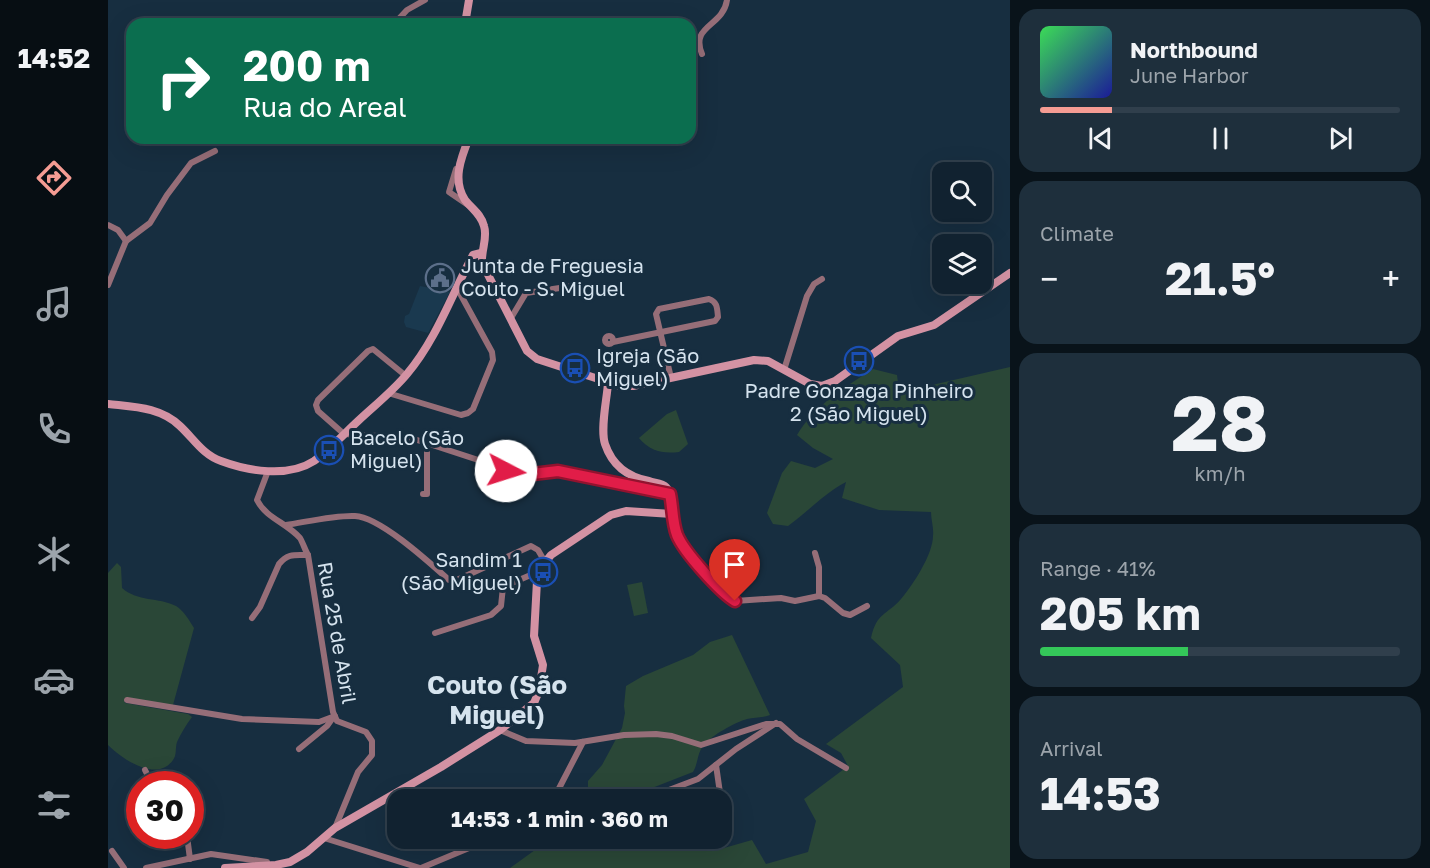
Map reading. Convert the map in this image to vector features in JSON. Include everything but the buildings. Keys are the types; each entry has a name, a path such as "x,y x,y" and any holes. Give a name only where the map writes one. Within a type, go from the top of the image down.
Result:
{"street":[{"path":"400,18 407,10 424,0"},
{"path":"466,18 469,0"},
{"path":"702,54 698,44 700,33 723,12 728,0"},
{"path":"467,144 459,163 458,183 465,199 481,217 485,228 481,253 482,263 527,351 537,359 620,386 633,386 754,360 768,361 810,384 822,386 835,381 898,336 934,325 1010,273"},
{"path":"108,285 126,242 150,223 167,195 192,163 215,151"},
{"path":"108,225 118,230 126,242"},
{"path":"108,404 162,413 181,427 213,459 244,468 268,471 305,465 313,461 344,434 406,376 422,354 473,255 481,253"},
{"path":"467,267 482,263"},
{"path":"784,370 807,296 814,284 822,279"},
{"path":"511,318 526,293 580,285"},
{"path":"388,393 461,415 473,409 493,360 492,352 457,288"},
{"path":"613,342 660,333 716,320 718,317 716,303 709,299 659,309 656,314 660,333 671,378"},
{"path":"406,376 373,349 368,351 318,400 316,405 318,411 344,434 411,438 524,475 558,471 670,494"},
{"path":"608,382 603,436 605,445 621,470 634,478 662,484 670,494 676,534 725,595 735,601 781,598 795,601 819,596 825,598 843,613 850,615 867,606"},
{"path":"423,494 427,494 428,444"},
{"name":"Rua 25 de Abril","path":"268,471 257,500 261,507 301,539 308,555 334,716 337,721 366,732 372,741 372,755 358,772 335,828"},
{"path":"146,868 211,854 248,861 290,862 307,852 335,828 500,730 534,703 539,691 543,665 534,636 539,575 545,562 551,555 611,515 626,511 672,514"},
{"path":"286,525 354,516 367,518 410,545 449,580 459,579 531,546 538,550 545,562"},
{"path":"815,553 819,567 819,596"},
{"path":"252,618 260,607 279,564 284,558 289,555 308,555"},
{"path":"435,633 491,615 501,606 503,587 533,574 539,575"},
{"path":"127,700 242,718 319,722 334,716"},
{"path":"299,749 327,726 334,716"},
{"path":"500,730 526,741 575,743 624,735 656,734 672,736 701,745 766,724 776,723 783,726 797,739 846,768"},
{"path":"672,789 698,779 736,749 776,723"},
{"path":"559,789 583,742"},
{"path":"716,765 719,789"},
{"path":"324,838 421,868 467,849"},
{"path":"189,849 190,859"},
{"path":"112,851 124,868"},
{"path":"225,868 276,866 279,863"}],"shaded area":[{"path":"420,286 450,292 428,333 406,327 404,322"}],"green space":[{"path":"1010,367 1010,868 510,868 538,849 717,850 732,849 732,846 752,840 766,864 808,852 816,821 804,799 848,766 841,753 826,744 903,687 900,665 871,638 876,623 901,599 926,560 932,543 931,512 879,510 842,498 846,482 788,526 773,524 767,513 782,473 791,461 815,468 833,459 813,448 797,435 804,424 841,390 873,369 897,375 898,383 919,388"},
{"path":"676,410 688,444 679,452 657,451 639,438 667,414"},
{"path":"117,563 121,567 122,588 141,597 176,606 194,628 173,705 124,699 125,703 188,714 192,717 177,742 173,760 166,767 158,769 149,769 130,762 108,745 108,573"},
{"path":"642,582 648,613 634,616 627,585"},
{"path":"732,635 770,715 750,718 717,734 703,746 693,772 652,789 588,789 588,781 602,765 622,728 626,686 643,676 693,655 710,642"}],"place":[{"name":"Junta de Freguesia Couto - S. Miguel","path":"440,278"},
{"name":"Padre Gonzaga Pinheiro 2 (São Miguel)","path":"859,361"},
{"name":"Igreja (São Miguel)","path":"575,368"},
{"name":"Bacelo (São Miguel)","path":"329,450"},
{"name":"Sandim 1 (São Miguel)","path":"543,572"}],"district":[{"name":"Couto (São Miguel)","path":"497,700"}],"route":[{"path":"506,471 524,475 558,471 670,494 676,534 682,544 725,595 735,601"}]}
